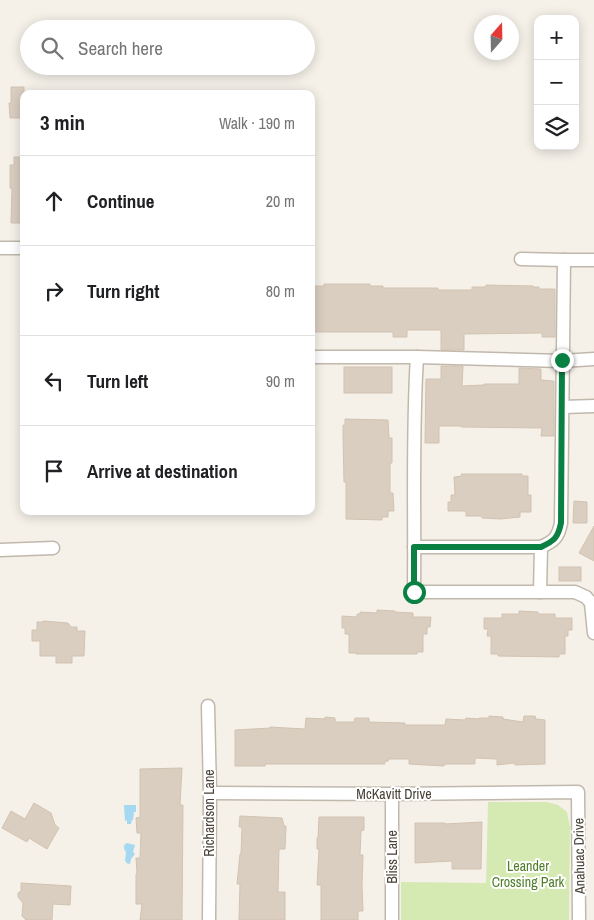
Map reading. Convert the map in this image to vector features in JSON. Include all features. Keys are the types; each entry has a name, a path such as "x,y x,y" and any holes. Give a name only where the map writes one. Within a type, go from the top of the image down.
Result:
{"street":[{"path":"0,248 20,248"},
{"path":"521,260 594,260"},
{"path":"414,547 541,547 552,542 559,535 561,523 564,260"},
{"path":"315,357 594,360"},
{"path":"418,357 413,458 414,592 575,592 591,603 594,633"},
{"path":"563,407 594,406"},
{"path":"540,592 541,547"},
{"path":"0,550 53,548"},
{"name":"Richardson Lane","path":"208,706 210,793 209,920"},
{"name":"McKavitt Drive","path":"210,793 578,792"},
{"name":"Anahuac Drive","path":"578,792 579,920"},
{"name":"Bliss Lane","path":"392,794 392,920"}],"green space":[{"name":"Leander Crossing Park","path":"488,802 547,802 558,805 567,812 570,827 569,920 401,920 401,882 486,883"}],"water":[{"path":"124,805 136,805 136,812 134,812 131,824 127,824 127,820 125,821"},
{"path":"127,843 135,845 133,852 135,854 130,864 125,861 126,852 124,847"}],"building":[{"path":"11,87 24,87 24,90 20,90 20,118 10,118 9,103 11,103"},
{"path":"14,157 20,157 20,223 11,223 12,188 10,188 10,165 14,165"},
{"path":"324,284 370,284 370,286 383,286 383,288 472,290 472,287 486,287 486,285 533,286 539,287 539,289 555,289 555,337 542,337 542,333 464,334 464,350 441,350 441,330 407,330 407,337 393,337 393,332 315,332 315,286 324,286"},
{"path":"441,366 463,366 462,386 519,384 519,368 541,369 541,380 554,381 554,436 541,436 542,428 439,426 439,443 425,443 426,379 441,379"},
{"path":"344,367 392,367 392,393 344,393"},
{"path":"345,419 388,420 389,438 392,438 390,493 393,493 394,511 388,511 388,517 382,517 382,520 346,519 343,435"},
{"path":"461,474 522,474 522,476 528,476 528,495 531,495 531,512 520,512 520,517 501,519 466,516 466,511 448,511 448,502 451,502 451,495 455,495 454,477 462,476"},
{"path":"574,501 587,502 587,523 573,523"},
{"path":"594,526 594,561 579,553"},
{"path":"559,567 581,567 581,581 559,581"},
{"path":"377,610 413,613 413,617 431,617 430,627 427,627 427,634 423,634 423,652 417,652 417,654 349,653 349,634 345,634 345,628 342,628 342,616 357,617 357,614 360,614 360,612 377,613"},
{"path":"519,611 555,614 555,618 572,618 572,630 568,630 568,636 565,636 565,654 559,654 559,657 498,656 498,654 491,654 491,636 487,636 488,629 484,629 484,618 502,618 502,614 519,614"},
{"path":"37,622 68,623 71,627 77,627 77,631 85,631 84,656 72,656 72,663 56,663 56,656 40,656 40,641 32,641 32,630 37,630"},
{"path":"489,716 523,722 524,716 535,716 536,719 545,720 545,764 515,765 515,763 497,765 497,759 475,758 475,764 445,764 444,766 409,764 409,759 389,759 384,762 385,764 265,764 265,766 235,766 235,730 270,727 305,729 306,718 325,719 325,717 335,718 335,722 354,722 355,718 369,718 369,722 405,723 405,725 445,725 446,719 465,720 466,718 489,718"},
{"path":"182,768 180,805 183,805 182,920 140,920 142,904 136,904 136,858 140,858 141,833 137,833 136,818 140,817 140,769"},
{"path":"34,803 51,813 55,825 59,828 47,849 29,838 27,842 2,828 11,811 25,819"},
{"path":"240,816 282,818 284,826 286,826 285,849 279,849 278,892 285,892 285,920 239,920 240,884 237,884 241,854 242,827 239,827"},
{"path":"319,817 364,817 364,830 361,831 360,855 363,855 363,911 358,911 358,920 321,920 321,885 317,885"},
{"path":"482,822 481,869 452,869 452,861 415,863 415,823"},
{"path":"21,883 71,886 70,905 53,904 52,920 26,920 22,916 23,903 18,897 18,893 21,891"}],"route":[{"path":"414,592 414,547 541,547 552,542 559,535 561,523 563,407 562,360"}]}
